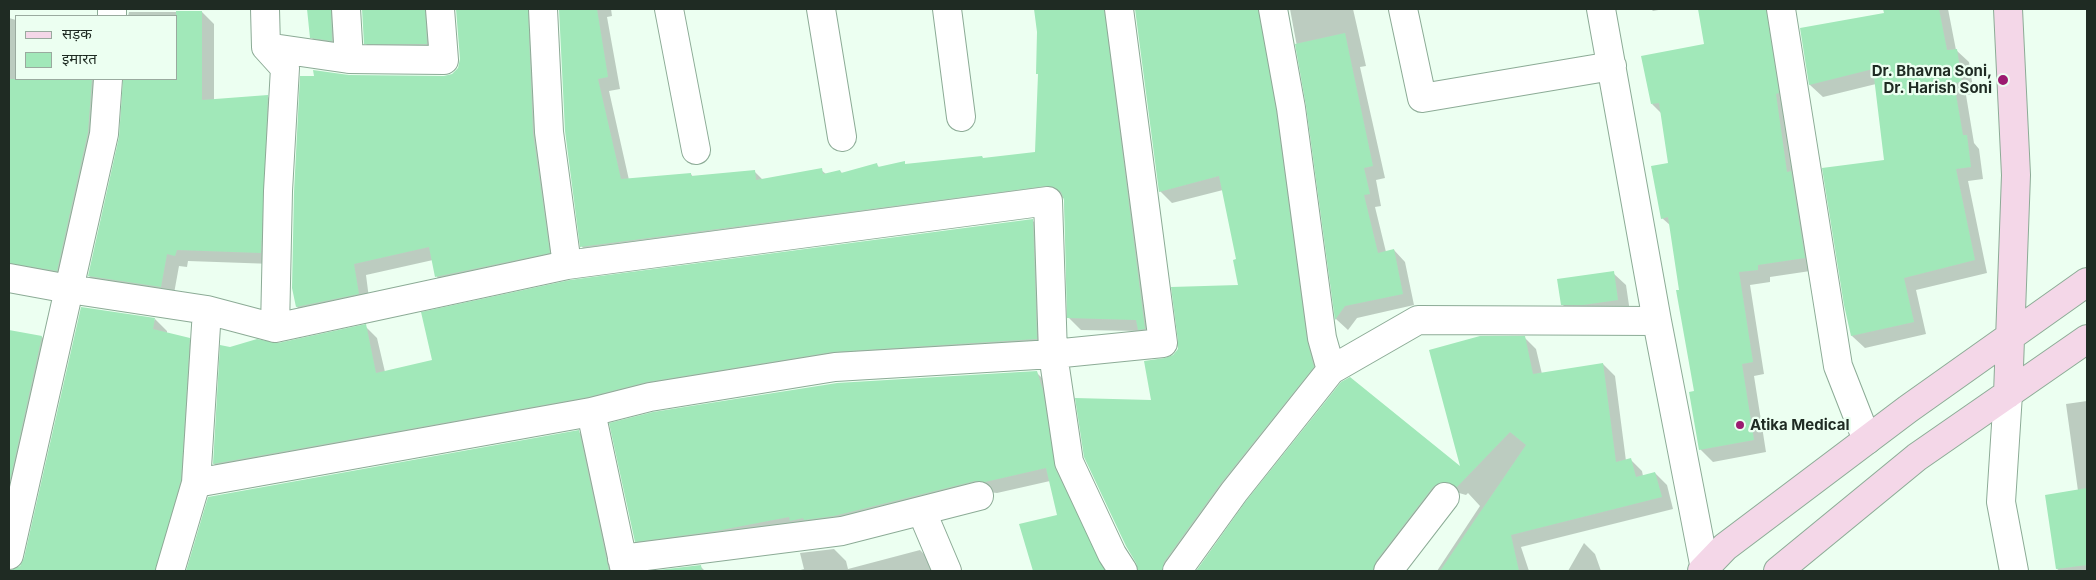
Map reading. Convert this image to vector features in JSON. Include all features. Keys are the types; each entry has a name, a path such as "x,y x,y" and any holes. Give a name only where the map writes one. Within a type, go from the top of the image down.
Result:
{"main road":[{"path":"2008,9 2016,175 2008,394"},
{"path":"1704,570 1725,547 1867,440 2087,282"},
{"path":"1778,571 1917,457 2087,339"}],"street":[{"path":"265,9 266,47 285,68 278,191 274,328"},
{"path":"346,9 349,59"},
{"path":"266,47 349,59 444,60 440,9"},
{"path":"544,9 549,132 567,265"},
{"path":"669,9 696,150"},
{"path":"821,9 842,137"},
{"path":"947,9 961,117"},
{"path":"196,483 591,412 650,397 835,367 1053,354 1163,343 1119,9"},
{"path":"1273,9 1291,108 1322,338 1331,370"},
{"path":"1403,9 1422,98 1612,66"},
{"path":"1601,9 1704,570"},
{"path":"1780,9 1838,366 1867,440"},
{"path":"9,555 104,134 108,80"},
{"path":"9,278 207,310 274,328 567,265 1048,201 1053,354 1069,462 1112,554 1124,571"},
{"path":"170,571 196,483 207,310"},
{"path":"1177,571 1234,492 1331,370 1418,320 1657,321"},
{"path":"2008,394 2001,502 2014,571"},
{"path":"591,412 623,565 842,531 979,496"},
{"path":"1388,571 1445,497"},
{"path":"922,512 947,571"}],"building":[{"path":"307,9 331,9 332,41 310,38"},
{"path":"362,9 425,9 427,44 364,44"},
{"path":"456,9 528,9 533,133 550,253 435,277 429,247 354,264 359,294 296,307 292,288 294,192 300,76 314,76 313,70 349,75 444,76 452,74 458,68 460,59"},
{"path":"559,9 597,9 608,77 598,79 621,179 691,173 691,176 755,170 756,180 822,168 823,174 840,170 841,173 877,163 878,167 905,161 905,164 1035,152 1038,74 1036,74 1037,32 1034,9 1104,9 1145,329 1138,330 1136,320 1067,318 1064,200 1061,192 1054,187 1046,186 580,247 565,131"},
{"path":"1135,9 1258,9 1276,110 1307,340 1314,367 1221,483 1164,562 1162,571 1138,571 1136,563 1084,457 1075,398 1151,400 1144,361 1165,358 1173,355 1178,349 1171,287 1238,285 1233,260 1236,259 1219,176 1159,192"},
{"path":"1698,9 1766,9 1779,93 1776,94 1787,172 1791,171 1805,258 1758,265 1758,270 1739,272 1753,362 1742,364 1754,440 1699,450 1689,392 1694,391 1676,290 1679,290 1668,217 1661,219 1651,166 1668,163 1659,103 1651,104 1641,56 1704,44"},
{"path":"1883,9 1939,9 1947,50 1957,49 1962,82 1954,83 1963,135 1967,135 1971,167 1956,169 1975,260 1904,278 1914,322 1851,336 1844,305 1822,168 1884,160 1873,69 1809,85 1800,28 1884,13"},
{"path":"176,11 202,11 202,100 268,95 261,253 177,250 175,256 167,254 161,287 88,276 119,137 123,80 178,80 178,15 176,15"},
{"path":"1345,33 1373,166 1364,168 1370,194 1364,195 1378,253 1394,249 1403,294 1345,306 1335,320 1306,106 1295,44"},
{"path":"9,79 92,80 88,132 57,271 9,263"},
{"path":"1033,219 1037,339 832,352 647,382 588,397 213,464 220,345 230,347 257,339 278,343 366,324 376,373 432,360 421,312 570,280"},
{"path":"1614,271 1618,300 1583,305 1561,305 1557,279"},
{"path":"81,307 155,318 153,329 190,338 181,480 155,571 9,571 20,566 24,558"},
{"path":"9,330 42,336 9,485"},
{"path":"1480,336 1525,336 1533,374 1603,363 1616,462 1631,458 1636,477 1655,472 1662,497 1511,535 1519,571 1440,571 1526,445 1510,432 1457,487 1447,482 1439,483 1433,487 1376,561 1373,571 1196,571 1246,501 1341,382 1350,377 1460,466 1429,350"},
{"path":"1037,371 1043,391 1055,468 1105,571 1033,571 1019,524 1057,515 1046,468 985,482 975,481 834,516 804,520 803,518 790,521 789,517 716,531 635,542 609,423 653,412 837,383"},
{"path":"579,430 609,571 186,571 208,497"},
{"path":"2087,488 2087,565 2056,569 2045,495"},
{"path":"701,565 702,571 650,571"}],"place":[{"name":"Dr. Bhavna Soni, Dr. Harish Soni","path":"2003,80"},
{"name":"Atika Medical","path":"1740,425"}]}
